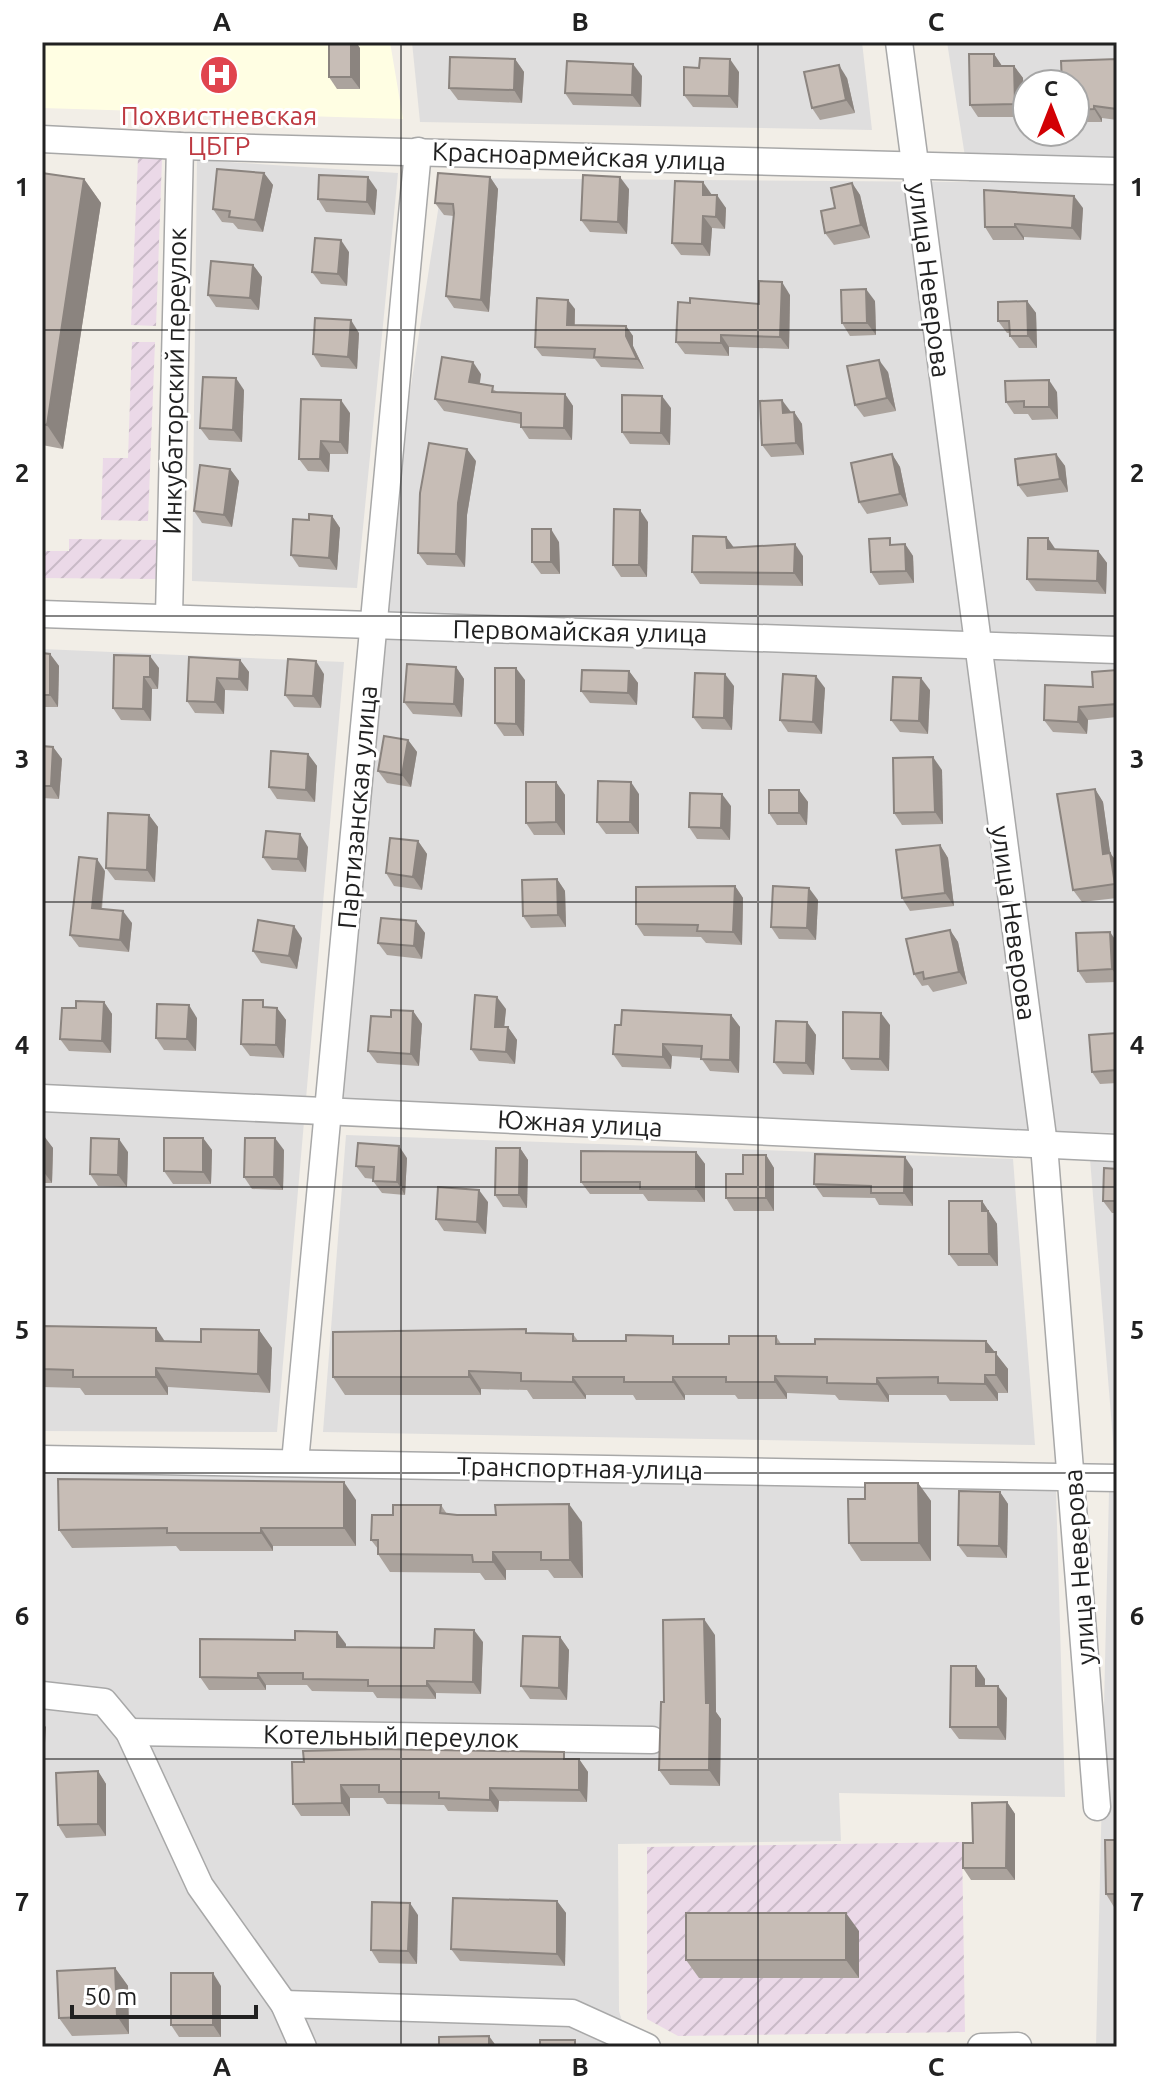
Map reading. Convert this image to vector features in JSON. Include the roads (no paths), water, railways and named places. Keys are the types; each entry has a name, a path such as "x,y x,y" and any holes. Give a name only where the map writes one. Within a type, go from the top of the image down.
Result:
{"street":[{"name":"улица Неверова","path":"899,42 1044,1145 1097,1807"},
{"name":"Красноармейская улица","path":"42,139 180,146 1117,171"},
{"name":"Инкубаторский переулок","path":"169,616 180,146"},
{"name":"Партизанская улица","path":"295,1462 418,151"},
{"name":"Первомайская улица","path":"42,614 689,633 1117,650"},
{"name":"Южная улица","path":"42,1098 1117,1148"},
{"name":"Транспортная улица","path":"42,1459 1117,1478"},
{"path":"42,1695 104,1702 129,1732 200,1886 284,2004 303,2047"},
{"name":"Котельный переулок","path":"129,1732 652,1740"},
{"path":"284,2004 572,2013 647,2047"},
{"path":"981,2047 1018,2046"}],"place":[{"name":"Похвистневская ЦБГР","path":"219,75"}]}
